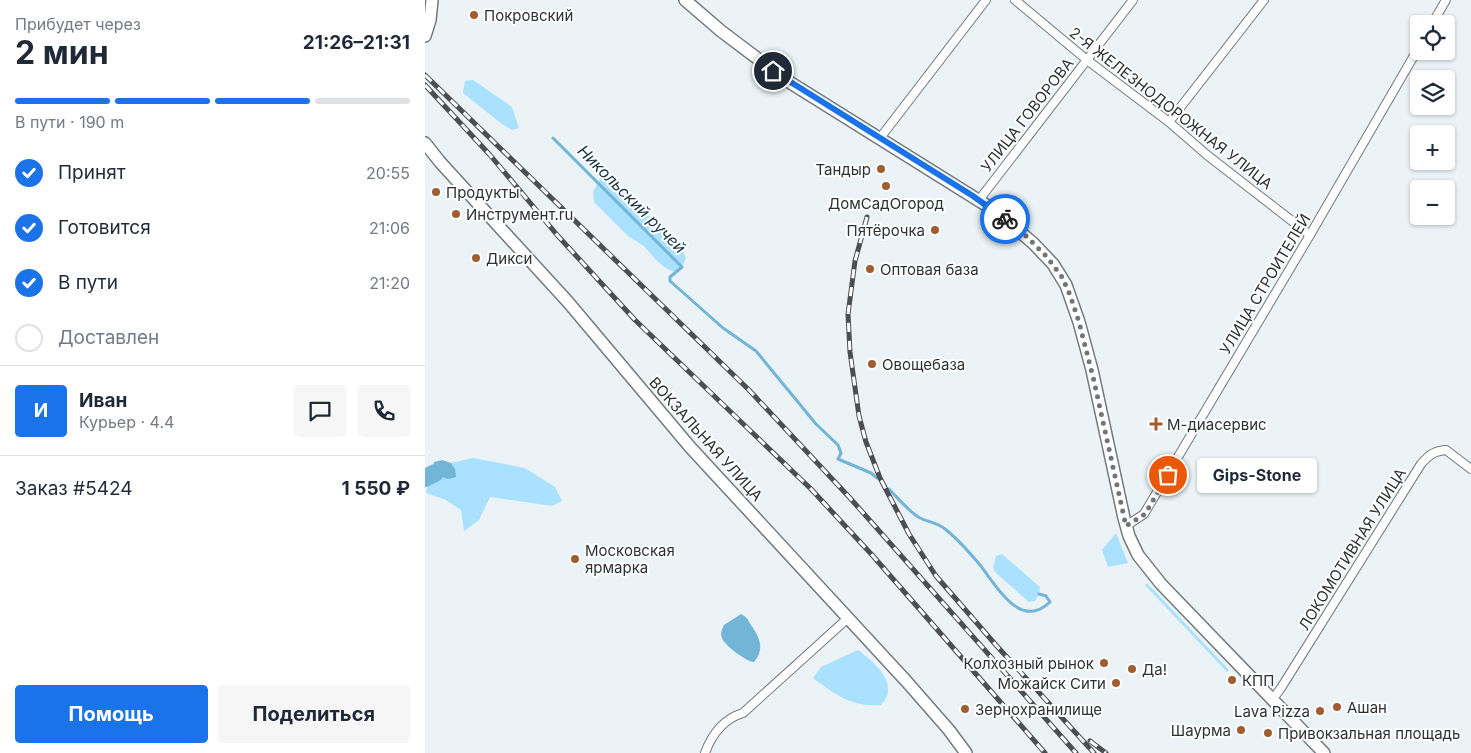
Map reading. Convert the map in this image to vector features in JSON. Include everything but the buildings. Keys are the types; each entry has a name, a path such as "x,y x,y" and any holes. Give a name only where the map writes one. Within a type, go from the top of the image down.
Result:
{"main road":[{"path":"425,36 430,20 432,0"},
{"path":"685,0 780,76 979,200 1012,224 1047,257 1064,281 1079,322 1090,361 1126,526 1136,551 1151,572 1324,753"},
{"name":"ВОКЗАЛЬНАЯ УЛИЦА","path":"425,143 568,302 690,447 848,618 949,730 966,753"},
{"path":"425,148 437,158"}],"street":[{"path":"879,138 986,0"},
{"name":"2-Я ЖЕЛЕЗНОДОРОЖНАЯ УЛИЦА","path":"1015,0 1087,60 1169,122 1207,155 1310,235"},
{"name":"УЛИЦА ГОВОРОВА","path":"979,200 1133,0"},
{"path":"1169,122 1264,0"},
{"path":"1437,15 1446,0"},
{"name":"УЛИЦА СТРОИТЕЛЕЙ","path":"1126,526 1145,513 1412,60"},
{"name":"ЛОКОМОТИВНАЯ УЛИЦА","path":"1272,700 1421,464 1428,456 1437,451 1446,450 1471,469"},
{"path":"705,753 715,734 726,720 743,713 848,618"}],"shaded area":[{"path":"473,80 512,107 519,128 512,130 502,124 463,93 465,81"},
{"path":"600,179 611,179 682,249 686,258 682,267 675,272 667,269 644,246 628,236 594,202 593,192"},
{"path":"473,458 525,468 555,487 562,501 552,506 490,497 479,520 464,531 461,510 446,500 426,493 428,484 439,476 448,479 455,469 451,463"},
{"path":"442,460 451,463 455,469 456,477 448,479 441,477 435,472 434,462"},
{"path":"1116,533 1128,563 1108,567 1102,550"},
{"path":"1002,554 1040,587 1035,601 1029,602 996,573 993,568 996,556"},
{"path":"1147,583 1229,670 1227,672 1145,585"},
{"path":"741,614 748,620 759,639 759,653 754,662 736,653 721,636 724,625"},
{"path":"858,650 878,668 886,679 888,693 881,705 861,704 844,699 813,678 821,667"}],"waterway":[{"name":"Никольский ручей","path":"553,138 682,267 670,277 670,281 723,328 756,351 816,424 838,445 841,453 838,459 871,473 877,478"},
{"path":"425,478 435,473"},
{"name":"Никольский ручей","path":"889,489 916,515 942,527 955,537 1010,602 1019,608 1029,611 1039,610 1050,602 1046,596 1039,594"}],"railway":[{"path":"425,75 749,390 850,498 1076,753"},
{"path":"425,85 490,155 558,236 635,320 811,489 873,556 1045,753"},
{"path":"867,217 855,261 848,314 850,352 859,416 866,442 880,478 909,534 936,576 1094,753"},
{"path":"1090,741 1106,753"}],"way so far":[{"path":"1005,219 1024,234 1047,257 1062,277 1070,295 1094,381 1126,526 1145,514 1168,475"}],"place":[{"name":"Покровский","path":"474,15"},
{"name":"Тандыр","path":"881,169"},
{"name":"ДомСадОгород","path":"886,186"},
{"name":"Продукты","path":"436,192"},
{"name":"Инструмент.ru","path":"456,214"},
{"name":"Пятёрочка","path":"935,230"},
{"name":"Дикси","path":"476,258"},
{"name":"Оптовая база","path":"870,269"},
{"name":"Овощебаза","path":"872,364"},
{"name":"М-диасервис","path":"1156,424"},
{"name":"Gips-Stone","path":"1168,475"},
{"name":"Московская ярмарка","path":"575,559"},
{"name":"Колхозный рынок","path":"1104,663"},
{"name":"Да!","path":"1132,669"},
{"name":"КПП","path":"1232,680"},
{"name":"Можайск Сити","path":"1116,683"},
{"name":"Ашан","path":"1337,707"},
{"name":"Зернохранилище","path":"965,709"},
{"name":"Lava Pizza","path":"1320,711"},
{"name":"Шаурма","path":"1241,730"},
{"name":"Привокзальная площадь","path":"1268,733"}],"route":[{"path":"773,71 973,196 1005,219"}]}
